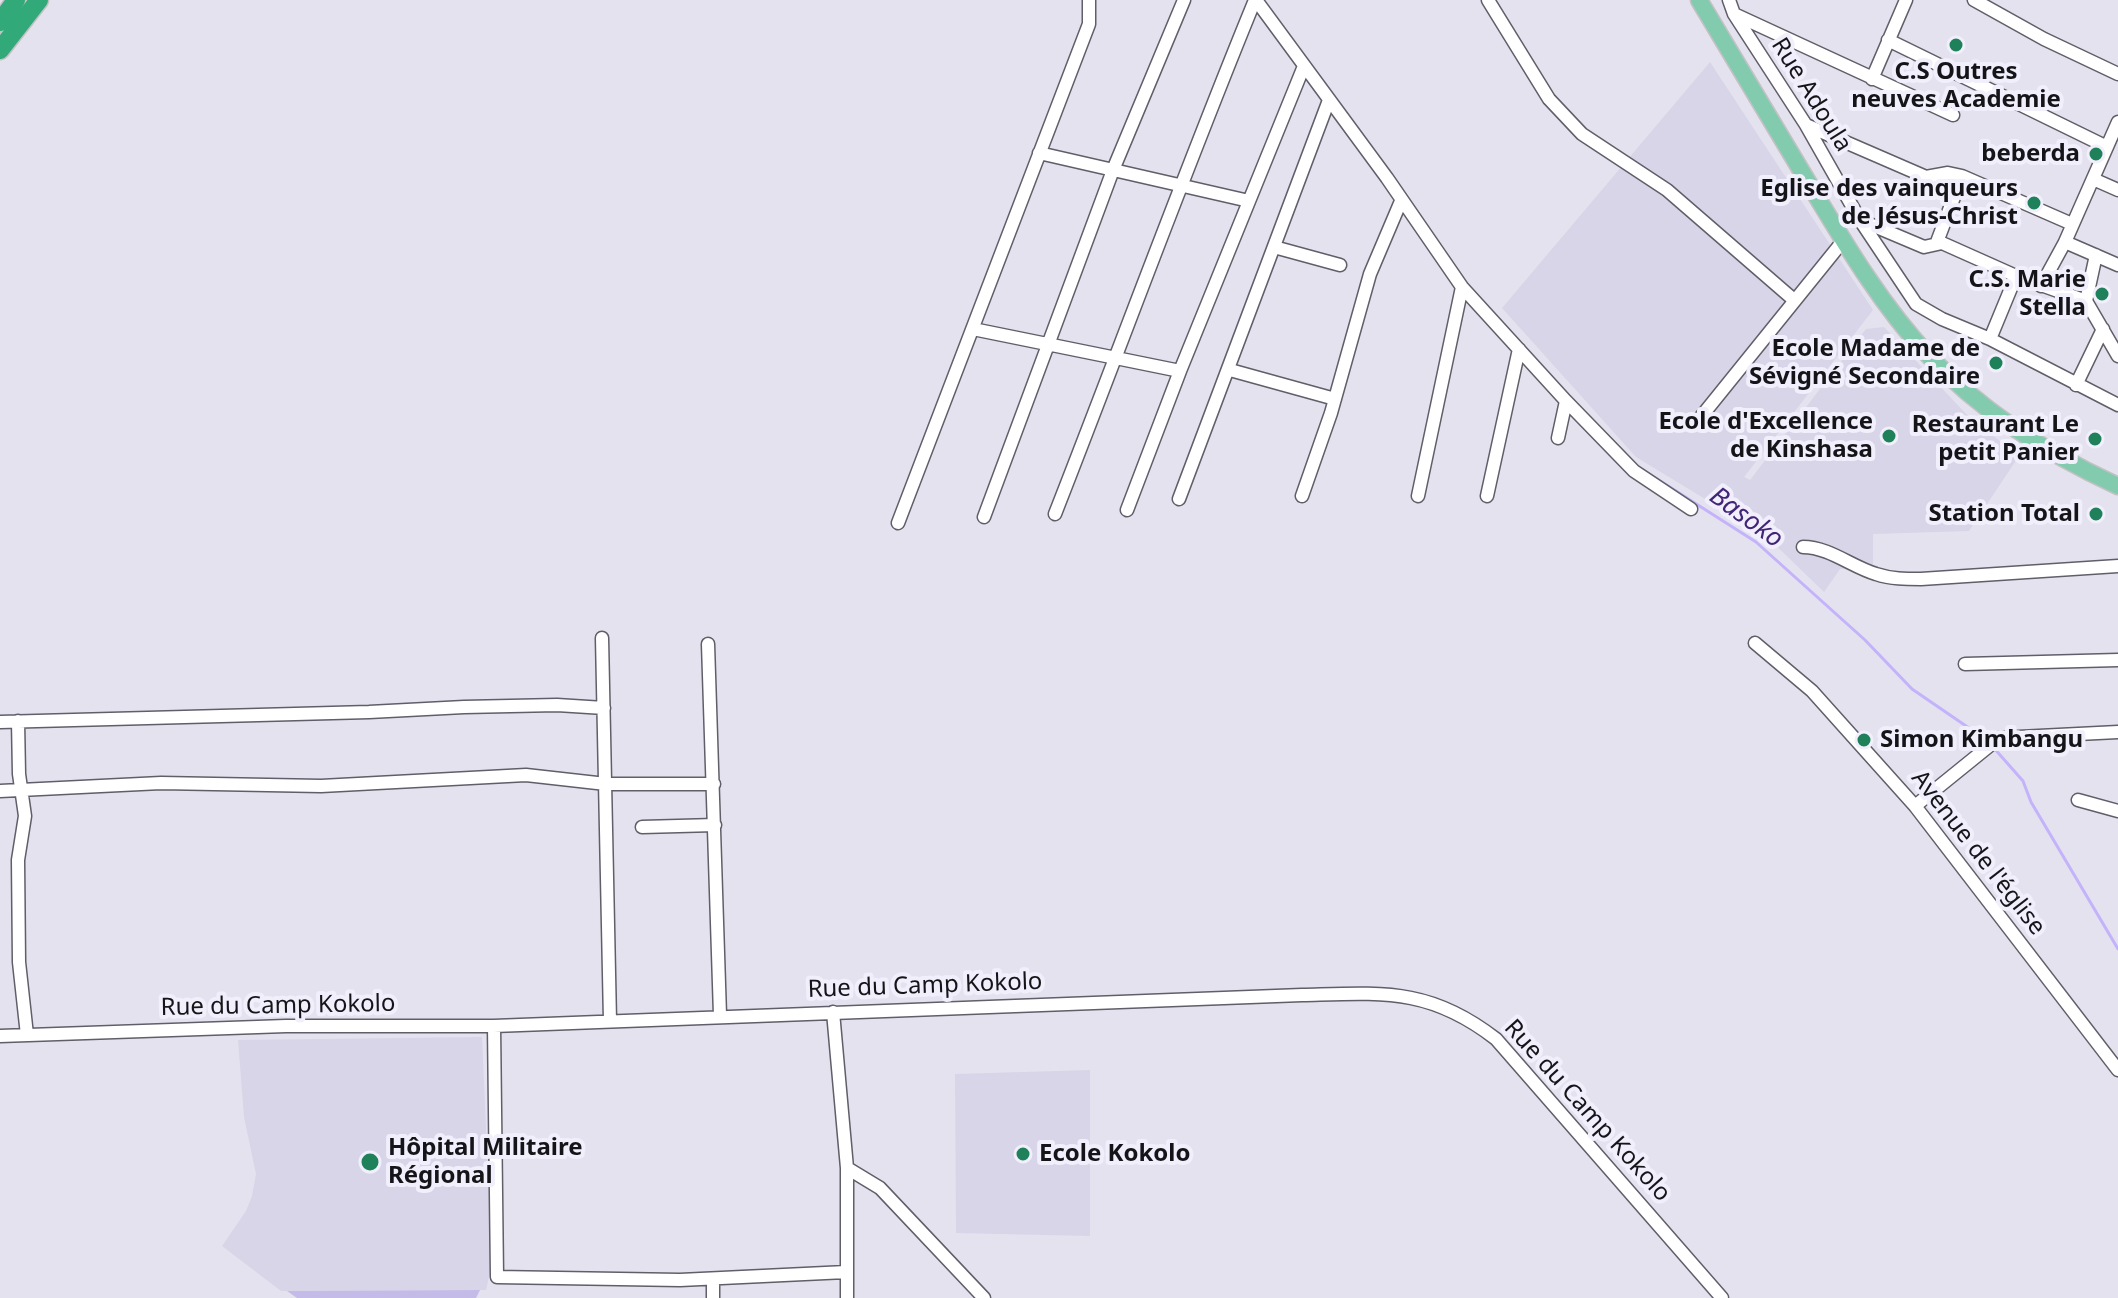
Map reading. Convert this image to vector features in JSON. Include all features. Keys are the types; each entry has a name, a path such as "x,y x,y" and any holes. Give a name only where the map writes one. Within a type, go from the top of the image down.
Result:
{"highway":[{"path":"0,22 16,0"},
{"path":"0,50 39,0"}],"main road":[{"path":"1699,0 1843,241 1918,343 1964,389 2035,442 2118,486"}],"street":[{"path":"898,523 1089,24 1089,0"},
{"path":"984,517 1113,170 1184,0"},
{"path":"1255,0 1462,287 1634,471 1691,509"},
{"path":"1055,514 1179,185 1255,0"},
{"path":"1488,0 1549,99 1582,134 1667,190 1794,300"},
{"name":"Rue Adoula","path":"1729,0 1734,14 1806,125 1860,220 1916,304 2118,405"},
{"path":"1872,79 1904,3 1889,0"},
{"path":"1974,0 2044,39 2118,74"},
{"path":"1734,14 1953,115"},
{"path":"1888,40 2107,147"},
{"path":"1127,510 1304,66"},
{"path":"1179,499 1329,100"},
{"path":"2041,286 2065,242 2118,122"},
{"path":"1806,125 1926,177 1948,173 1962,176 2072,224"},
{"path":"1039,153 1249,201"},
{"path":"1860,220 1929,247 1937,242 1962,176"},
{"path":"2093,179 2118,190"},
{"path":"1302,496 1335,399 1370,274 1401,201"},
{"path":"1696,423 1843,241"},
{"path":"1937,242 2041,286 2086,301 2118,356"},
{"path":"2065,242 2118,265"},
{"path":"1274,247 1340,265"},
{"path":"2086,301 2096,255"},
{"path":"1990,339 2016,276"},
{"path":"1418,496 1462,287"},
{"path":"973,329 1180,371"},
{"path":"2076,385 2103,329"},
{"path":"1487,496 1519,349"},
{"path":"1230,370 1335,399"},
{"path":"1558,438 1566,401"},
{"path":"1803,547 1809,546 1892,578 1921,579 2118,566"},
{"path":"602,638 610,1021"},
{"name":"Avenue de l'église","path":"1755,643 1812,691 1915,806 2118,1070"},
{"path":"708,644 720,1015"},
{"path":"1965,664 2118,660"},
{"path":"0,722 464,707 557,705 604,708"},
{"path":"18,721 19,774 25,816 18,860 19,962 27,1035"},
{"path":"1915,806 1999,738 2118,732"},
{"path":"0,791 161,783 321,786 526,775 606,784 714,784"},
{"path":"2078,800 2118,811"},
{"path":"642,827 715,825"},
{"name":"Rue du Camp Kokolo","path":"0,1036 286,1026 494,1026 720,1015 1370,993 1428,1001 1452,1009 1496,1039 1722,1298"},
{"path":"833,1012 847,1168 847,1298"},
{"path":"494,1026 497,1277 713,1279 846,1272"},
{"path":"847,1168 880,1188 984,1298"},
{"path":"713,1279 713,1298"}],"shaded area":[{"path":"1710,62 1873,310 1744,477 1750,480 1866,329 1884,327 1969,417 2019,456 1969,531 1873,534 1873,567 1840,569 1824,592 1766,536 1636,457 1502,308"},
{"name":"Hôpital Militaire Régional","path":"482,1037 492,1263 486,1290 281,1291 222,1246 246,1211 256,1174 244,1117 238,1040"},
{"name":"Ecole Kokolo","path":"1090,1070 1090,1236 956,1233 955,1074"},
{"path":"480,1290 476,1298 297,1298 287,1291"}],"waterway":[{"name":"Basoko","path":"1643,470 1756,542 1865,640 1912,689 1988,741"},
{"name":"Basoko","path":"1993,747 2023,781 2031,802 2118,949"}],"place":[{"name":"C.S Outres neuves Academie","path":"1956,45"},
{"name":"beberda","path":"2096,154"},
{"name":"Eglise des vainqueurs de Jésus-Christ","path":"2034,203"},
{"name":"C.S. Marie Stella","path":"2102,294"},
{"name":"Ecole Madame de Sévigné Secondaire","path":"1996,363"},
{"name":"Ecole d'Excellence de Kinshasa","path":"1889,436"},
{"name":"Restaurant Le petit Panier","path":"2095,439"},
{"name":"Station Total","path":"2096,514"},
{"name":"Simon Kimbangu","path":"1864,740"},
{"name":"Ecole Kokolo","path":"1023,1154"},
{"name":"Hôpital Militaire Régional","path":"370,1162"}]}
